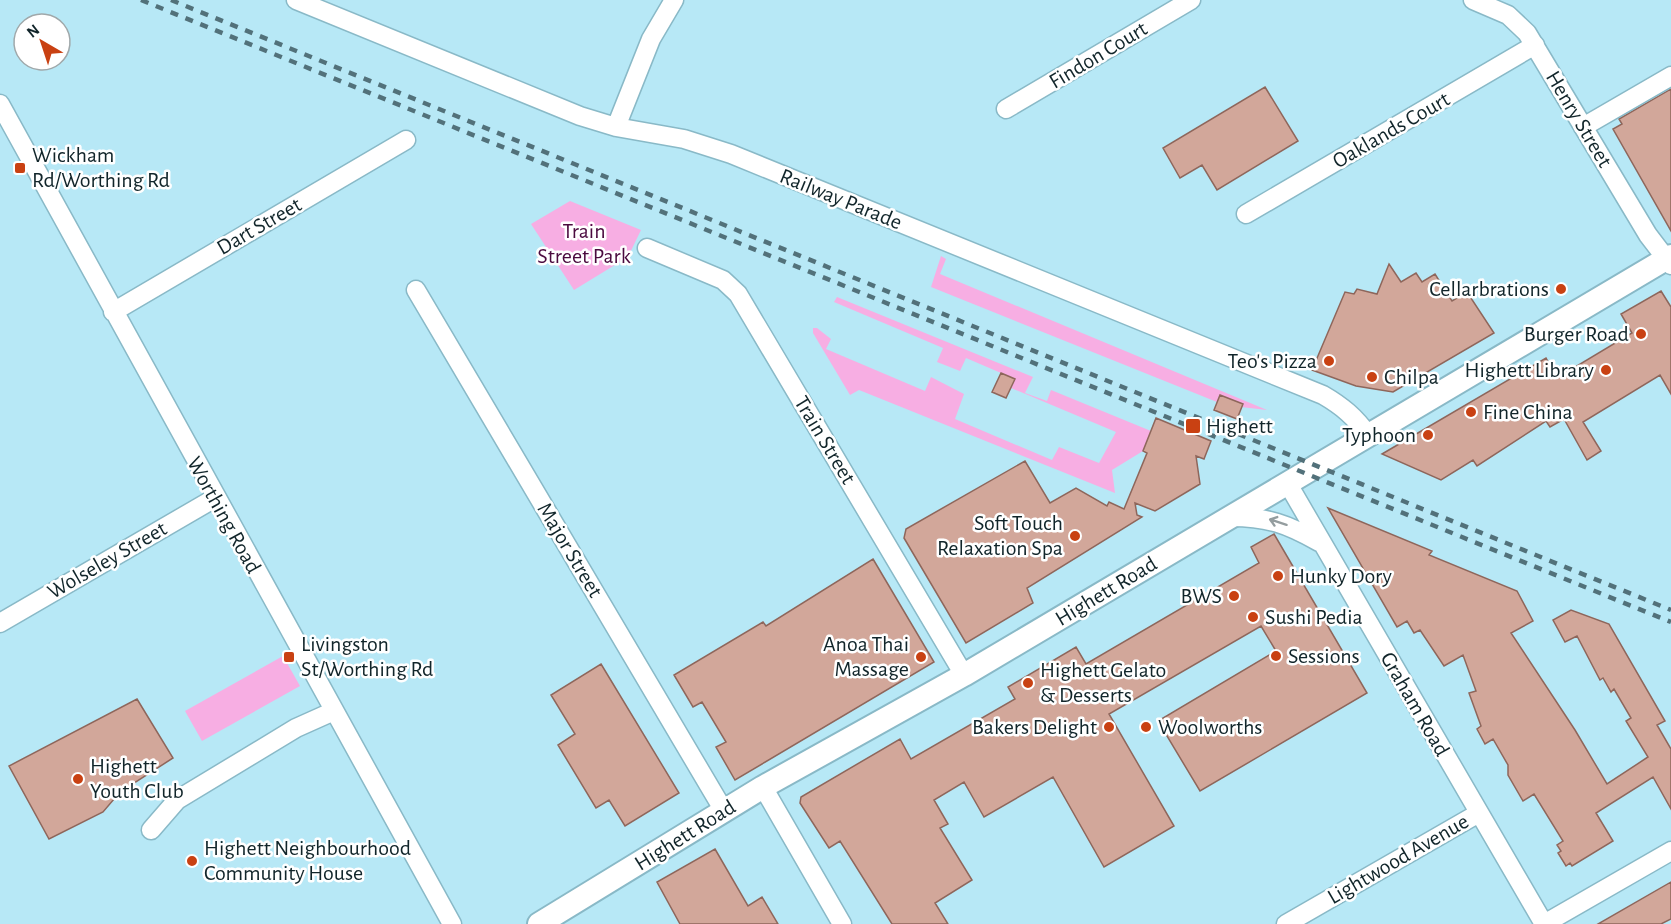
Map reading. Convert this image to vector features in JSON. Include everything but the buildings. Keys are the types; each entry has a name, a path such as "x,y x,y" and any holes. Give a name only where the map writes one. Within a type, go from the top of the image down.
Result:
{"street":[{"name":"Railway Parade","path":"296,0 319,4 580,116 616,127 702,144 935,237 1323,395 1342,406 1368,435"},
{"path":"616,127 651,39 674,0"},
{"name":"Findon Court","path":"1006,109 1191,0"},
{"name":"Henry Street","path":"1473,0 1514,19 1535,45 1648,236 1669,260"},
{"name":"Oaklands Court","path":"1246,214 1535,45"},
{"path":"1583,127 1671,76"},
{"name":"Worthing Road","path":"0,104 215,498 452,924"},
{"name":"Dart Street","path":"113,312 406,140"},
{"name":"Train Street","path":"647,248 723,280 738,294 964,675"},
{"name":"Highett Road","path":"539,924 764,787 964,675 1368,435 1669,260"},
{"name":"Major Street","path":"416,290 724,811"},
{"name":"Graham Road","path":"1288,484 1544,924"},
{"name":"Wolseley Street","path":"0,623 215,498"},
{"path":"1231,517 1260,517 1280,522 1321,543"},
{"path":"151,830 177,800 296,728 334,711"},
{"path":"764,787 842,924"},
{"name":"Lightwood Avenue","path":"1286,924 1479,813"},
{"path":"1544,924 1671,851"}],"green space":[{"name":"Train Street Park","path":"570,201 641,230 628,257 574,290 531,224"},
{"path":"941,256 946,259 940,274 1267,410 1241,407 1242,404 1220,395 1217,402 931,287"},
{"path":"837,297 1033,377 1025,393 1047,401 1051,390 1151,431 1143,451 1112,470 1115,493 859,390 850,395 813,333 813,328 817,328 831,339 826,349 925,391 931,377 964,394 955,419 1052,460 1059,447 1099,463 1116,432 1011,388 1015,379 966,358 960,371 937,362 943,348 834,302"},
{"path":"283,656 300,686 202,741 185,711"}],"railway":[{"path":"141,0 1671,622"},
{"path":"171,0 1671,610"}],"place":[{"name":"Wickham Rd/Worthing Rd","path":"20,168"},
{"name":"Cellarbrations","path":"1561,289"},
{"name":"Burger Road","path":"1641,334"},
{"name":"Teo's Pizza","path":"1329,361"},
{"name":"Highett Library","path":"1606,370"},
{"name":"Chilpa","path":"1372,377"},
{"name":"Fine China","path":"1471,412"},
{"name":"Highett","path":"1193,426"},
{"name":"Typhoon","path":"1428,435"},
{"name":"Soft Touch Relaxation Spa","path":"1075,536"},
{"name":"Hunky Dory","path":"1278,576"},
{"name":"BWS","path":"1234,596"},
{"name":"Sushi Pedia","path":"1253,617"},
{"name":"Sessions","path":"1276,656"},
{"name":"Livingston St/Worthing Rd","path":"289,657"},
{"name":"Anoa Thai Massage","path":"921,657"},
{"name":"Highett Gelato & Desserts","path":"1028,683"},
{"name":"Bakers Delight","path":"1109,727"},
{"name":"Woolworths","path":"1146,727"},
{"name":"Highett Youth Club","path":"78,779"},
{"name":"Highett Neighbourhood Community House","path":"192,861"}]}
